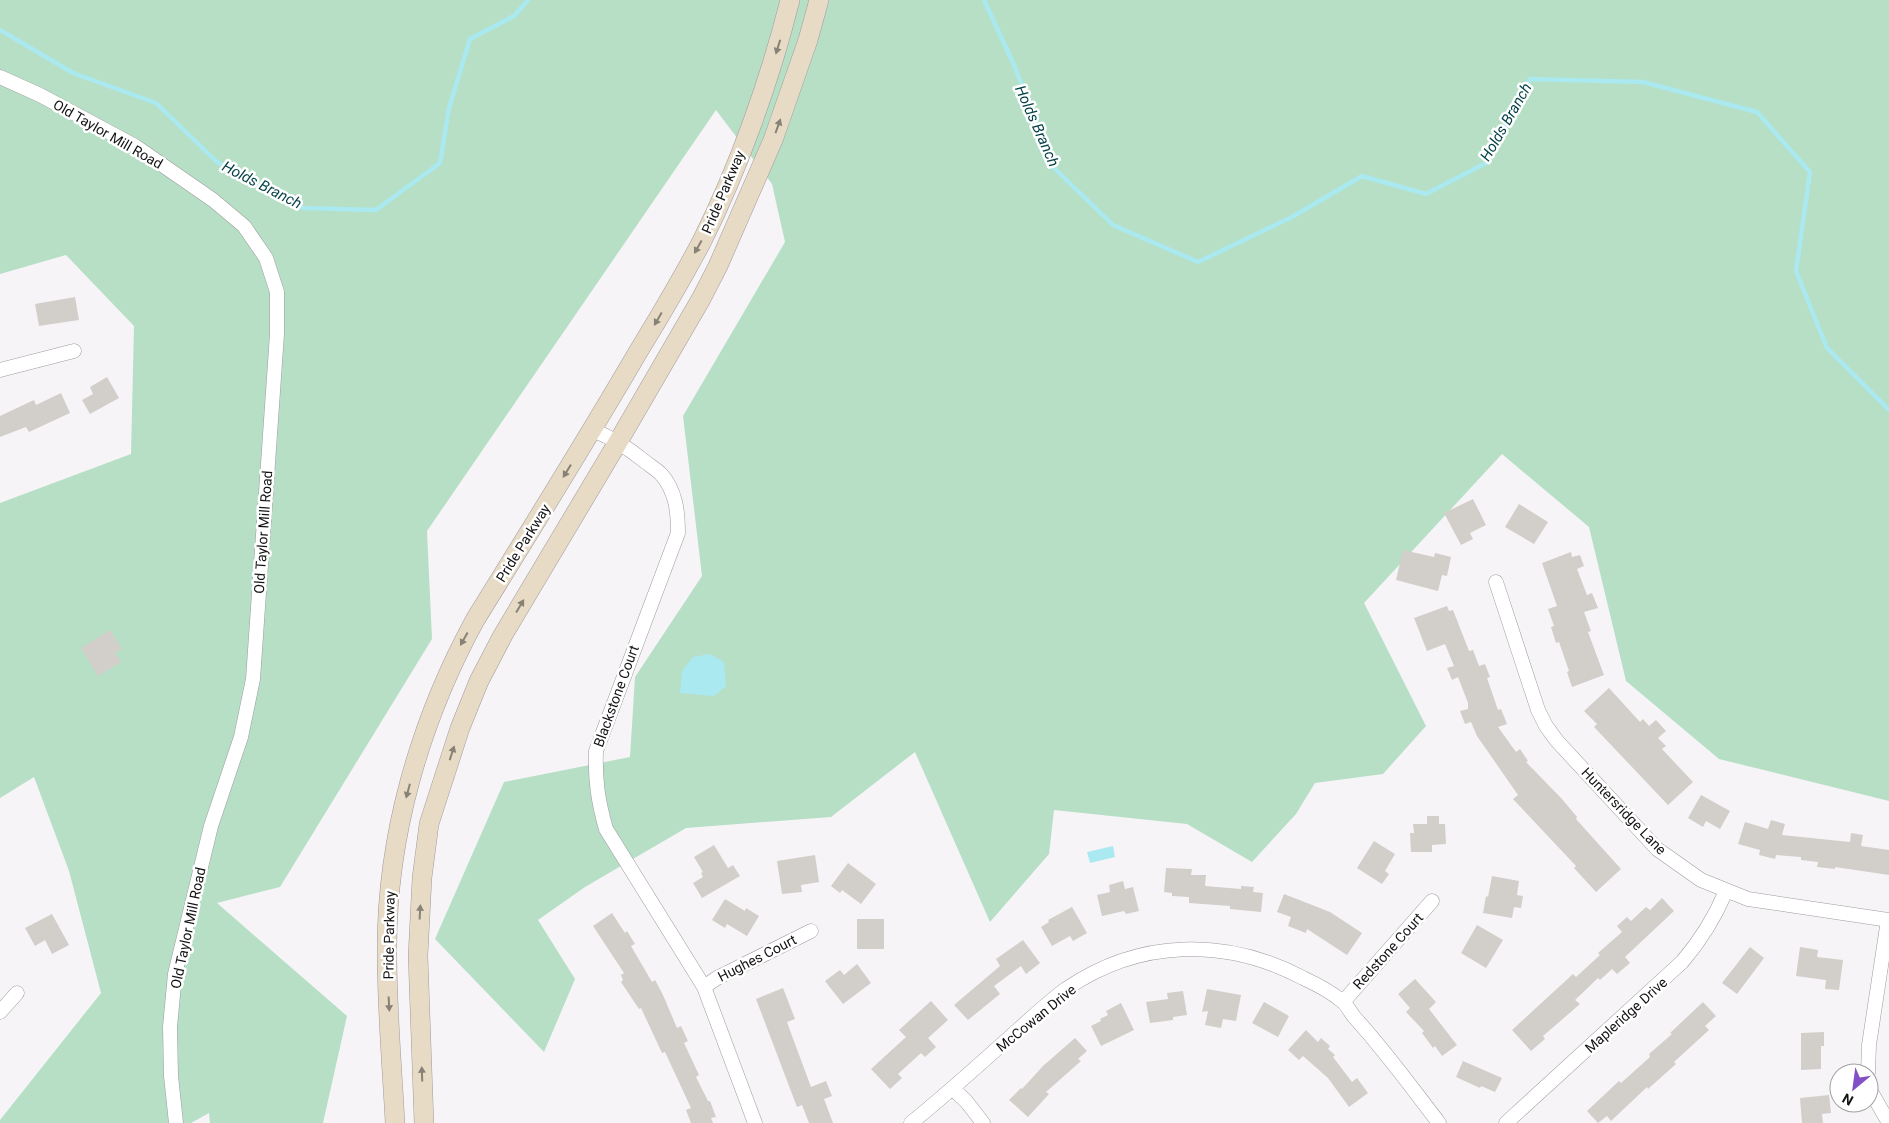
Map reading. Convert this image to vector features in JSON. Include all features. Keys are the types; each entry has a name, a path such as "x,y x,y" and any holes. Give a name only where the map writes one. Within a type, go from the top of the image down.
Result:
{"main road":[{"name":"Pride Parkway","path":"394,1123 387,942 391,873 399,823 412,773 428,725 457,652 475,620 593,430 702,241 730,178 762,97 780,42 790,0"},
{"name":"Pride Parkway","path":"424,1123 418,956 422,878 429,824 460,728 479,681 503,635 701,300 746,207 773,140 793,86 819,0"}],"street":[{"name":"Old Taylor Mill Road","path":"0,77 40,95 135,146 213,200 244,226 266,258 277,292 277,334 253,678 240,738 212,826 175,974 170,1027 170,1076 176,1123"},
{"path":"0,370 74,351"},
{"name":"Blackstone Court","path":"593,430 618,442 661,474 673,493 678,517 678,533 596,751 595,776 598,799 606,829 704,987 755,1123"},
{"name":"Huntersridge Lane","path":"1496,582 1538,710 1546,726 1658,850 1701,880 1748,899 1889,920"},
{"name":"Mapleridge Drive","path":"1506,1123 1682,962 1714,918 1726,891"},
{"name":"Redstone Court","path":"1343,1002 1432,901"},
{"path":"1868,1063 1869,1044 1889,920"},
{"name":"Hughes Court","path":"704,987 717,978 811,931"},
{"name":"McCowan Drive","path":"912,1123 1066,990 1095,973 1147,954 1206,948 1237,953 1284,967 1316,984 1343,1002 1374,1038 1439,1123"},
{"path":"0,1012 17,993"},
{"path":"953,1089 966,1101 983,1123"},
{"path":"1879,1106 1889,1123"}],"green space":[{"path":"0,0 1889,0 1889,801 1719,759 1626,681 1589,527 1502,454 1364,603 1426,726 1383,774 1315,783 1296,814 1252,862 1187,824 1054,810 1049,854 990,922 915,752 831,817 686,828 585,887 538,920 575,979 544,1052 435,939 504,782 630,757 635,677 702,576 683,416 785,242 772,184 716,110 427,531 432,639 280,887 217,903 347,1016 323,1123 210,1123 209,1113 191,1123 0,1123 0,1120 101,993 69,871 34,777 0,798 0,503 131,454 134,326 66,255 0,274"}],"water":[{"path":"710,654 724,662 726,686 714,696 680,693 682,671 693,657"},
{"path":"1113,846 1115,857 1090,863 1087,852"}],"building":[{"path":"75,297 79,320 39,326 35,304"},
{"path":"107,377 119,398 90,414 82,400 93,394 90,387"},
{"path":"61,393 70,413 29,432 26,427 0,437 0,416 34,400 36,405"},
{"path":"1473,499 1486,525 1470,533 1473,539 1461,545 1444,513"},
{"path":"1519,504 1548,522 1534,544 1505,527"},
{"path":"1403,550 1434,557 1435,553 1451,557 1447,576 1442,575 1438,591 1396,580"},
{"path":"1571,552 1572,557 1580,555 1584,566 1577,569 1587,595 1592,593 1598,608 1584,612 1591,631 1588,632 1604,675 1572,687 1567,672 1569,671 1559,642 1556,643 1551,627 1554,626 1548,609 1557,606 1542,563"},
{"path":"1447,606 1449,611 1453,610 1469,651 1473,650 1479,666 1485,664 1490,677 1487,678 1498,710 1501,709 1507,724 1498,727 1516,752 1520,749 1528,761 1526,762 1562,799 1577,817 1576,819 1621,869 1596,892 1574,868 1576,866 1513,799 1518,795 1477,736 1471,722 1465,724 1460,711 1468,709 1468,703 1458,677 1452,680 1447,668 1454,666 1445,644 1427,651 1414,618"},
{"path":"110,630 122,649 115,653 121,662 98,676 81,648"},
{"path":"1609,688 1640,722 1643,719 1649,726 1656,720 1666,731 1658,738 1666,746 1662,749 1693,782 1668,805 1594,727 1597,724 1584,711"},
{"path":"1701,795 1730,811 1720,829 1706,821 1703,827 1688,818"},
{"path":"1427,816 1439,816 1439,824 1445,824 1446,844 1432,845 1432,852 1411,852 1410,833 1414,833 1413,824 1427,824"},
{"path":"1771,820 1785,824 1782,835 1850,842 1851,833 1863,835 1861,846 1889,850 1889,875 1835,867 1835,869 1817,867 1818,862 1801,860 1801,857 1776,855 1775,859 1759,855 1760,850 1738,844 1745,822 1768,829"},
{"path":"1374,841 1395,854 1385,871 1389,874 1382,884 1357,868"},
{"path":"714,845 728,868 733,865 740,876 702,898 693,883 703,877 701,873 703,872 694,857"},
{"path":"815,855 819,882 801,885 802,892 782,894 777,861"},
{"path":"848,863 876,884 861,904 842,890 840,893 831,886"},
{"path":"1166,868 1192,869 1191,875 1206,875 1205,886 1241,889 1241,886 1254,887 1253,892 1263,893 1261,912 1230,909 1230,906 1189,903 1189,897 1172,896 1172,893 1164,892"},
{"path":"1492,876 1519,881 1517,895 1523,896 1521,908 1514,907 1512,918 1483,913"},
{"path":"1123,881 1125,889 1133,887 1139,911 1126,914 1124,911 1102,916 1097,895 1110,892 1109,885"},
{"path":"1284,894 1330,912 1362,933 1347,955 1307,929 1306,933 1288,926 1291,917 1277,912"},
{"path":"1662,898 1674,911 1625,957 1630,963 1617,974 1612,969 1600,980 1598,978 1575,1000 1580,1004 1543,1036 1545,1039 1531,1051 1512,1030 1573,974 1576,977 1600,955 1598,953 1622,932 1617,926 1627,917 1631,921 1646,907 1650,910"},
{"path":"725,899 745,911 746,908 759,916 747,936 727,924 725,928 712,920"},
{"path":"1072,907 1087,933 1073,941 1070,936 1052,946 1041,927 1049,922 1048,920"},
{"path":"612,913 635,944 631,946 652,982 655,980 677,1028 681,1026 688,1041 684,1043 699,1075 696,1077 708,1101 710,1101 716,1117 711,1118 713,1123 691,1123 686,1110 691,1108 665,1052 662,1053 641,1008 639,1009 621,982 623,980 621,975 624,973 593,926"},
{"path":"52,914 69,945 52,954 45,940 35,946 25,928"},
{"path":"857,919 884,919 884,949 857,949"},
{"path":"1477,925 1503,940 1486,968 1461,953"},
{"path":"1023,940 1040,963 1026,974 1021,966 994,986 1000,994 968,1020 954,1005 1000,966 996,959"},
{"path":"1750,947 1764,958 1737,994 1722,983"},
{"path":"1800,947 1818,950 1817,957 1843,960 1839,990 1825,989 1826,980 1796,976"},
{"path":"857,964 871,983 843,1004 825,981 840,970 844,975"},
{"path":"1415,979 1436,1002 1429,1009 1457,1045 1442,1056 1435,1046 1433,1048 1422,1033 1424,1031 1406,1012 1410,1008 1398,994"},
{"path":"783,988 795,1019 787,1022 811,1087 826,1081 832,1096 824,1099 833,1123 809,1123 802,1105 797,1107 756,999"},
{"path":"1207,989 1241,995 1236,1021 1223,1019 1221,1028 1205,1025 1208,1011 1202,1012"},
{"path":"1183,991 1187,1015 1173,1017 1173,1020 1150,1023 1146,1002 1168,999 1167,993"},
{"path":"931,1001 948,1020 928,1038 936,1047 925,1057 921,1053 898,1074 902,1078 890,1089 871,1069 906,1037 899,1030"},
{"path":"1264,1002 1289,1016 1278,1037 1252,1023"},
{"path":"1703,1002 1716,1016 1705,1026 1709,1030 1674,1062 1676,1064 1648,1089 1647,1087 1611,1121 1607,1116 1598,1123 1587,1111 1619,1081 1621,1083 1650,1057 1649,1054 1672,1034 1670,1033"},
{"path":"1121,1003 1134,1030 1101,1046 1091,1026 1108,1015 1106,1011"},
{"path":"1306,1030 1318,1042 1321,1038 1330,1046 1328,1049 1335,1055 1333,1057 1352,1082 1357,1078 1368,1093 1349,1107 1328,1078 1303,1056 1299,1060 1288,1050"},
{"path":"1824,1032 1824,1046 1821,1046 1821,1069 1801,1070 1801,1033"},
{"path":"1075,1038 1087,1051 1078,1059 1081,1061 1046,1092 1049,1094 1028,1117 1009,1100 1043,1066"},
{"path":"1463,1061 1502,1078 1495,1092 1481,1086 1480,1088 1456,1077"},
{"path":"1829,1095 1829,1113 1831,1113 1822,1114 1823,1123 1802,1123 1800,1098"}],"waterway":[{"name":"Holds Branch","path":"0,30 73,73 156,103 217,162 303,208 376,210 440,163 449,108 470,39 514,16 528,0"},
{"name":"Holds Branch","path":"984,0 1014,65 1054,168 1113,225 1198,262 1292,217 1362,176 1426,194 1486,163 1530,79 1643,82 1757,112 1810,172 1796,271 1827,348 1889,410"}]}
